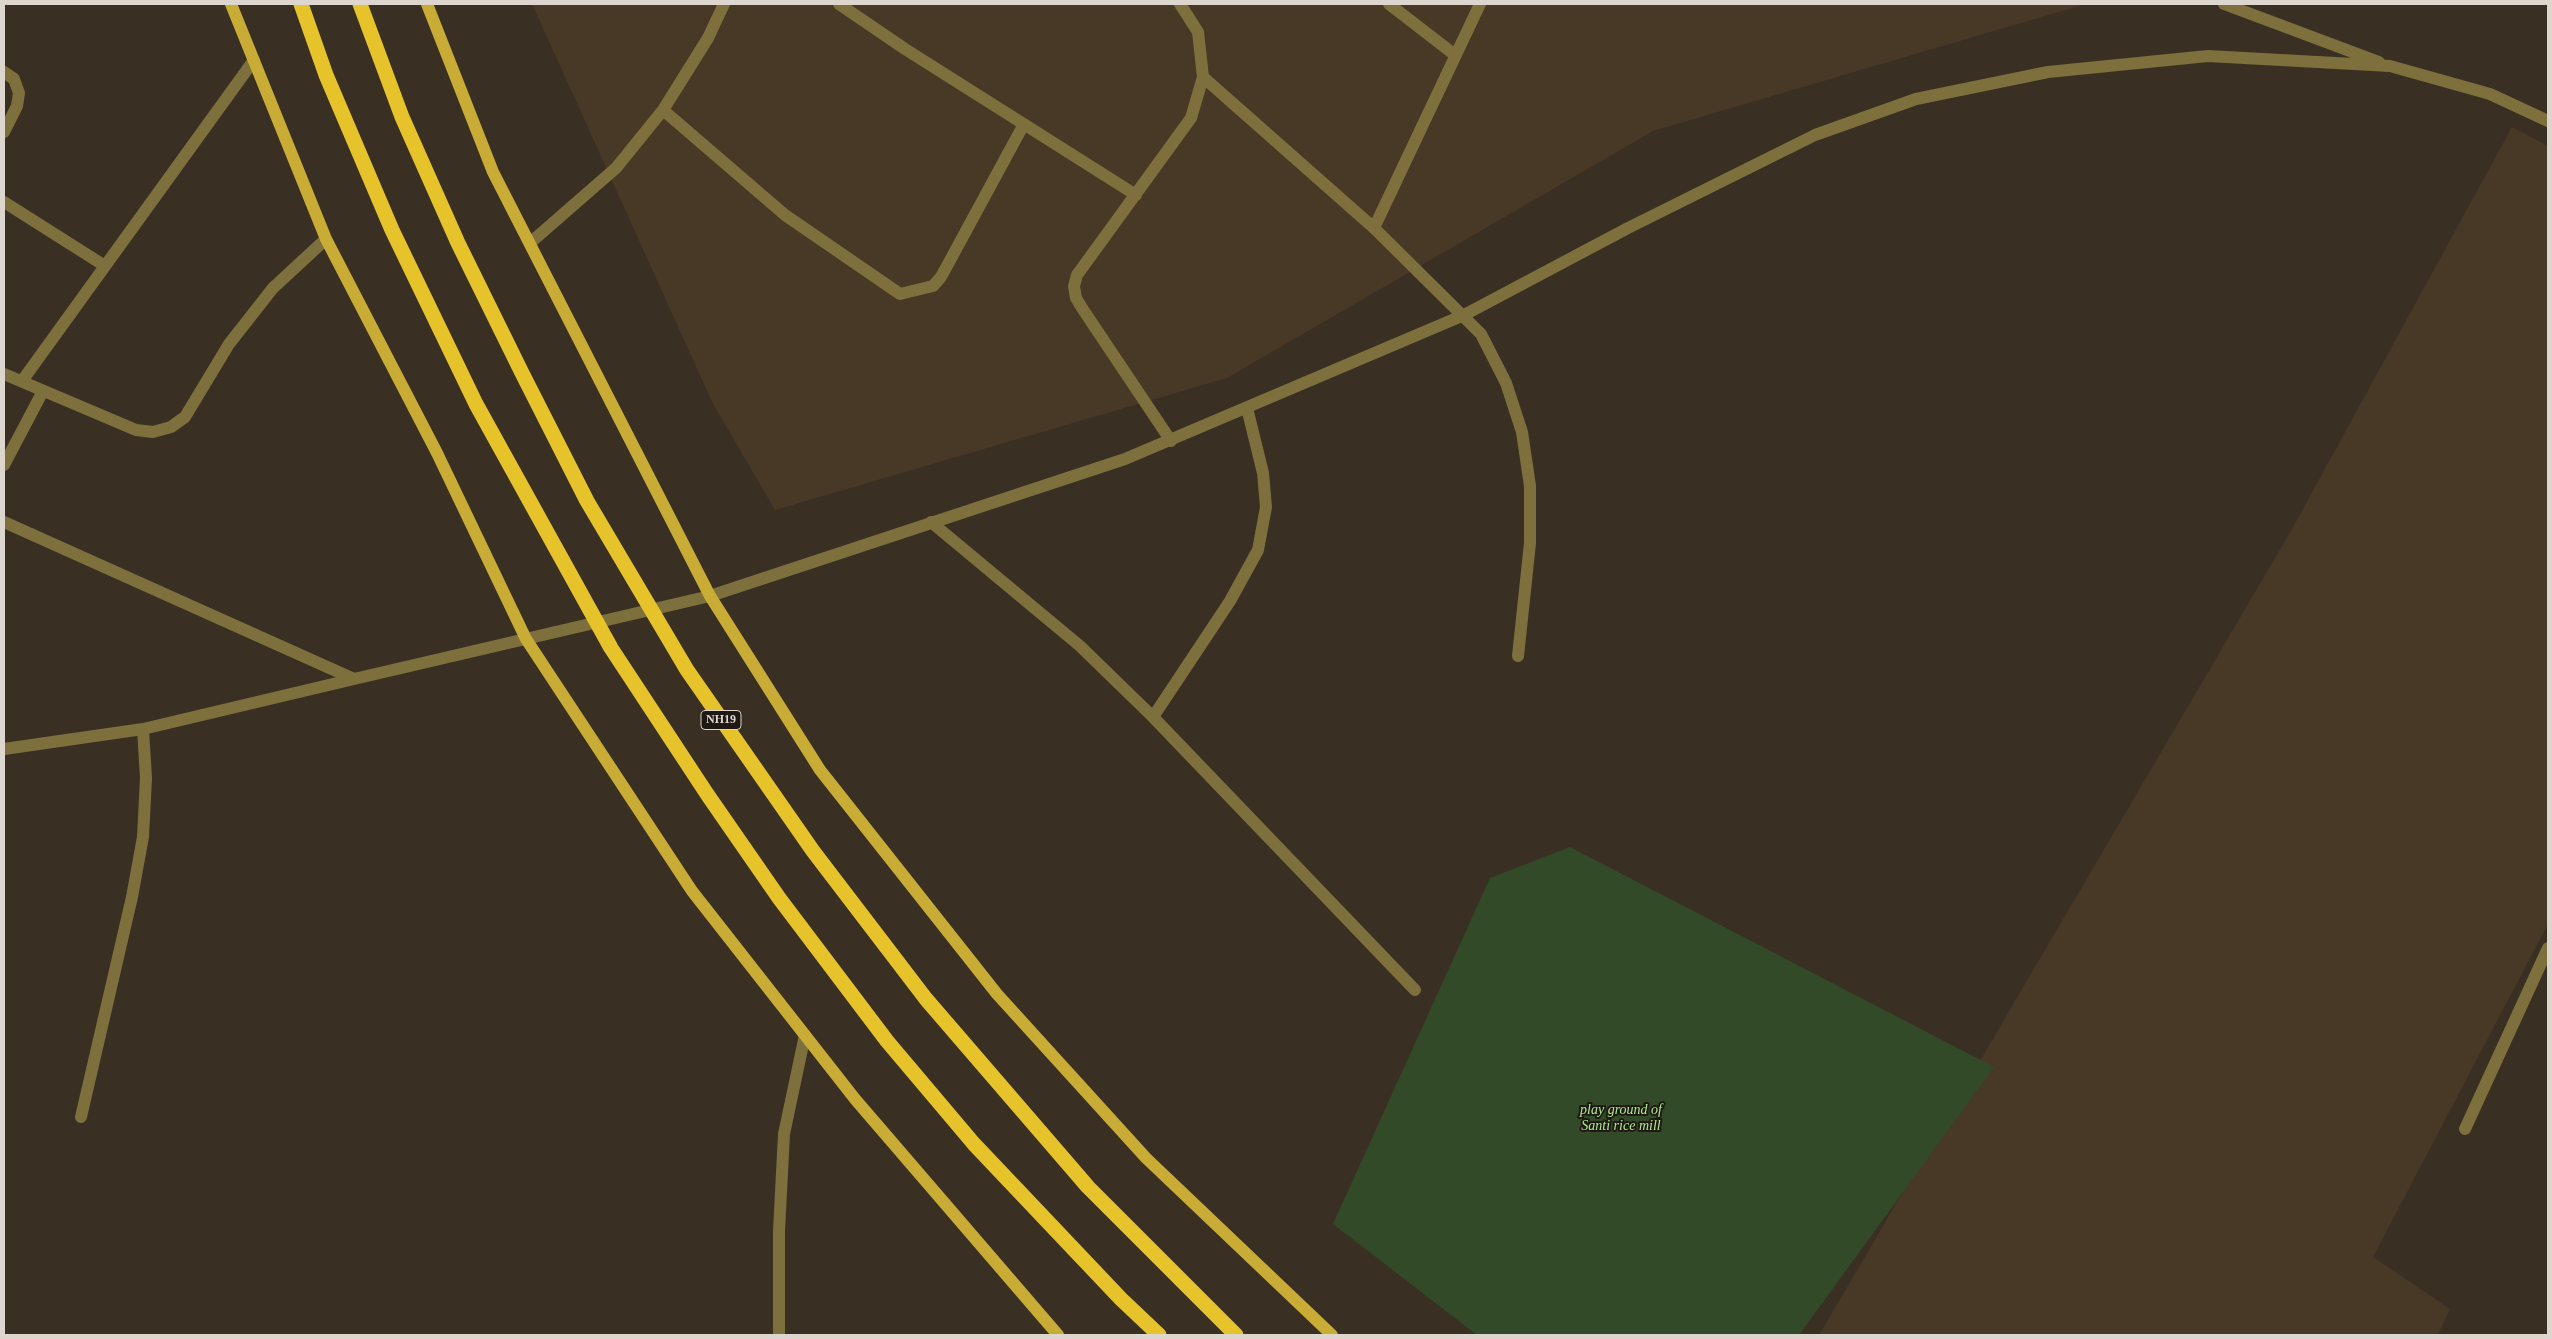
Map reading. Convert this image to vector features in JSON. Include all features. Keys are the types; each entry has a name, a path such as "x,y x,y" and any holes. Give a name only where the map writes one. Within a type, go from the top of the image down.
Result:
{"highway":[{"path":"300,4 326,75 392,230 476,404 612,648 706,794 768,882 887,1041 974,1144 1121,1299 1159,1335"},
{"name":"NH19","path":"360,4 402,117 458,243 587,501 687,670 813,851 926,999 1088,1186 1236,1335"}],"main road":[{"path":"231,4 326,240 437,453 526,639 692,892 855,1099 1058,1335"},
{"path":"427,4 494,172 710,596 820,770 997,994 1146,1158 1332,1335"}],"street":[{"path":"530,243 616,168 663,110 708,38 724,4"},
{"path":"839,4 905,49 1136,194"},
{"path":"1171,441 1078,303 1074,286 1077,275 1190,118 1203,77 1198,32 1180,4"},
{"path":"1389,4 1455,55"},
{"path":"1374,228 1480,4"},
{"path":"2224,4 2390,66 2490,94 2548,121"},
{"path":"4,749 143,729 710,596 1125,459 1464,315 1628,228 1815,135 1916,99 2048,72 2208,56 2390,66"},
{"path":"22,382 254,60"},
{"path":"4,72 14,79 19,93 17,106 4,132"},
{"path":"1203,77 1374,228 1464,315 1481,334 1506,383 1522,432 1530,486 1530,543 1518,656"},
{"path":"663,110 785,215 900,294 933,286 941,277 1024,124"},
{"path":"4,202 105,266"},
{"path":"4,374 136,430 153,432 171,427 185,417 229,344 273,288 326,240"},
{"path":"4,465 43,390"},
{"path":"1153,717 1230,601 1258,550 1266,506 1263,473 1246,408"},
{"path":"4,522 354,679"},
{"path":"931,522 1080,646 1153,717 1415,990"},
{"path":"81,1117 130,906 143,837 146,778 143,729"},
{"path":"2466,1129 2548,948"},
{"path":"779,1335 779,1231 784,1134 805,1035"}],"shaded area":[{"path":"532,4 2086,4 1653,131 1227,378 775,510 713,404"},
{"path":"2512,127 2548,146 2548,924 2373,1257 2450,1309 2438,1335 1819,1335 2292,529"}],"green space":[{"name":"play ground of Santi rice mill","path":"1570,847 1994,1067 1799,1335 1477,1335 1333,1224 1490,878"}]}
